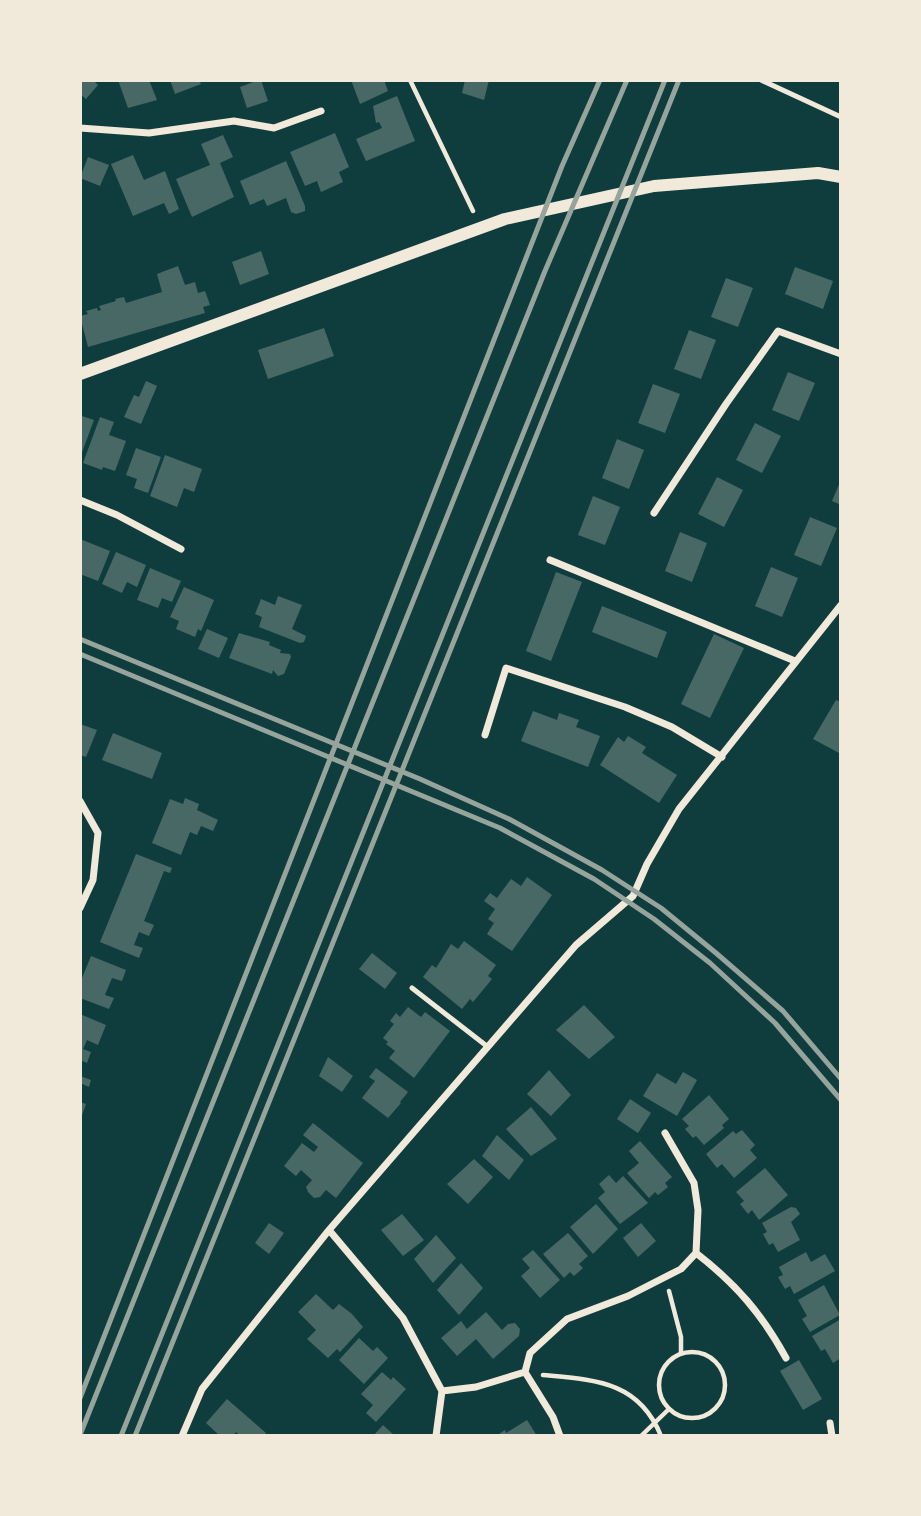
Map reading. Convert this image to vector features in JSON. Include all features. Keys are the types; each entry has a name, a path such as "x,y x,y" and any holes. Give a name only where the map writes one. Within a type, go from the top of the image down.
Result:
{"street":[{"path":"80,128 149,133 234,121 274,128 321,111"},
{"path":"80,374 505,219 653,186 818,173 841,177"},
{"path":"654,513 778,331 841,354"},
{"path":"80,500 117,514 181,549"},
{"path":"550,560 795,661"},
{"path":"182,1436 202,1389 329,1230 576,945 633,896 647,864 679,809 841,605"},
{"path":"485,735 506,668 625,707 672,727 722,757"},
{"path":"80,802 98,832 93,880 80,908"},
{"path":"560,1436 553,1417 525,1373 530,1353 567,1319 628,1296 681,1269 696,1253 698,1210 694,1183 664,1133"},
{"path":"329,1230 403,1318 442,1391 436,1436"},
{"path":"696,1253 748,1298 771,1330 786,1358"},
{"path":"442,1391 476,1387 525,1373"},
{"path":"830,1423 832,1436"}],"lane":[{"path":"761,80 841,117"},
{"path":"412,988 488,1046"}],"path":[{"path":"410,80 473,211"},
{"path":"664,1277 681,1336 681,1354"},
{"path":"696,1353 710,1357 720,1368 725,1382 723,1396 715,1409 703,1417 688,1418 669,1409 659,1389 661,1374 669,1362 681,1354 696,1353"},
{"path":"525,1373 594,1380 626,1391 656,1422 662,1436"},
{"path":"641,1436 669,1409"}],"building":[{"path":"80,80 93,80 98,85 86,99 80,94"},
{"path":"118,80 149,80 157,100 128,108"},
{"path":"170,80 199,80 201,84 175,94"},
{"path":"259,80 268,101 247,108 240,87"},
{"path":"351,80 384,80 388,91 360,104"},
{"path":"465,80 489,80 484,100 462,93"},
{"path":"397,96 415,141 366,161 356,139 382,128 379,122 376,123 373,106"},
{"path":"335,133 349,167 339,172 343,182 321,192 317,181 305,186 290,152"},
{"path":"223,135 233,157 220,163 234,197 192,217 176,179 210,165 201,144"},
{"path":"133,155 144,180 165,171 179,209 169,214 164,203 133,216 111,164"},
{"path":"88,157 109,165 100,186 80,178"},
{"path":"286,161 305,211 296,214 291,212 286,198 267,206 264,199 250,205 240,181"},
{"path":"261,251 269,274 240,285 232,262"},
{"path":"178,266 185,285 195,282 198,293 205,291 210,305 203,307 205,313 88,347 80,316 88,314 86,311 97,308 98,311 101,310 99,306 116,301 115,299 124,297 126,303 162,292 157,274"},
{"path":"795,267 833,281 823,309 785,294"},
{"path":"726,278 753,288 738,327 711,317"},
{"path":"324,328 334,356 268,379 258,350"},
{"path":"689,330 716,340 701,379 674,369"},
{"path":"788,372 815,383 799,421 772,410"},
{"path":"146,381 157,386 141,424 124,417 134,395 139,397"},
{"path":"653,384 680,394 665,433 638,423"},
{"path":"82,416 94,420 81,455 80,421"},
{"path":"100,417 114,422 109,435 126,441 115,471 103,467 102,470 83,463"},
{"path":"755,423 781,436 762,473 736,460"},
{"path":"617,439 644,450 629,489 602,478"},
{"path":"136,448 161,457 148,493 134,488 137,479 126,475"},
{"path":"165,455 202,469 194,492 184,488 177,507 150,496"},
{"path":"717,477 743,490 724,527 698,514"},
{"path":"841,482 841,505 832,501"},
{"path":"593,496 620,507 605,545 578,535"},
{"path":"810,517 837,528 821,566 794,555"},
{"path":"680,532 707,543 692,582 665,571"},
{"path":"80,539 110,551 98,581 80,574"},
{"path":"116,552 146,565 137,587 127,582 122,593 102,584"},
{"path":"771,567 798,578 782,617 755,606"},
{"path":"150,568 181,581 172,602 162,598 158,608 137,600"},
{"path":"556,572 582,582 551,661 526,651"},
{"path":"184,587 214,600 201,631 198,629 195,637 176,629 179,621 170,617"},
{"path":"278,596 302,605 292,629 306,636 304,642 300,643 259,627 262,617 255,614 261,599 275,605"},
{"path":"602,606 667,632 657,658 592,632"},
{"path":"207,629 228,638 219,658 198,649"},
{"path":"239,633 270,642 269,645 281,650 280,653 290,654 284,674 278,676 273,670 272,674 229,658"},
{"path":"714,634 744,648 710,718 681,704"},
{"path":"836,700 841,702 841,754 813,739"},
{"path":"533,711 557,720 559,713 579,720 576,727 600,736 588,767 521,741"},
{"path":"80,724 97,730 86,757 80,755"},
{"path":"113,733 162,753 152,779 102,760"},
{"path":"628,736 646,747 642,753 677,775 659,803 600,765 618,737 624,742"},
{"path":"185,798 199,804 197,810 218,820 213,831 201,826 197,835 190,832 181,855 152,843 170,799 183,804"},
{"path":"136,854 172,868 170,873 164,871 144,921 154,925 149,936 139,932 134,945 143,948 139,958 100,942"},
{"path":"527,877 552,895 512,951 487,934 494,923 488,919 495,909 484,901 490,893 497,898 511,879 521,886"},
{"path":"464,941 496,965 488,976 492,979 473,1002 470,999 462,1009 423,977 432,965 436,968 451,944 458,949"},
{"path":"372,953 397,973 385,989 359,969"},
{"path":"91,956 126,970 122,981 112,978 105,995 114,998 109,1009 80,998 80,983"},
{"path":"584,1005 615,1037 589,1059 556,1030"},
{"path":"408,1007 421,1017 425,1012 450,1031 414,1078 389,1058 395,1051 383,1038 394,1024 390,1021 396,1013 400,1017"},
{"path":"80,1014 106,1025 98,1045 87,1040 83,1049 91,1052 87,1063 80,1060"},
{"path":"328,1057 353,1076 342,1092 319,1076"},
{"path":"376,1068 408,1092 388,1118 362,1098 375,1081 369,1077"},
{"path":"549,1070 571,1095 551,1116 527,1094"},
{"path":"683,1072 697,1080 677,1116 643,1096 657,1073 676,1084"},
{"path":"80,1076 91,1080 89,1087 80,1083"},
{"path":"709,1095 729,1119 722,1125 724,1128 704,1145 685,1129 689,1126 682,1119"},
{"path":"630,1099 651,1113 638,1133 617,1119"},
{"path":"80,1102 86,1104 81,1118 80,1118"},
{"path":"531,1107 557,1139 531,1156 506,1129"},
{"path":"313,1123 363,1163 336,1198 326,1190 320,1197 314,1198 306,1187 312,1180 301,1170 296,1176 284,1166 302,1143 314,1152 318,1147 303,1135"},
{"path":"742,1130 755,1145 750,1150 757,1158 734,1178 722,1164 717,1168 706,1154 733,1131 736,1134"},
{"path":"497,1135 524,1160 509,1180 482,1156"},
{"path":"640,1141 672,1177 665,1183 668,1187 658,1195 655,1192 649,1198 627,1173 639,1163 629,1151"},
{"path":"474,1159 493,1177 468,1204 447,1184"},
{"path":"765,1168 788,1195 759,1220 752,1210 748,1214 740,1204 744,1201 736,1192"},
{"path":"609,1175 616,1183 623,1176 648,1203 620,1224 598,1198 605,1192 599,1184"},
{"path":"596,1204 618,1229 593,1254 570,1227"},
{"path":"791,1207 796,1208 800,1214 791,1222 800,1240 778,1252 773,1243 769,1245 763,1234 767,1232 762,1223"},
{"path":"402,1214 424,1240 403,1256 381,1230"},
{"path":"269,1223 284,1233 269,1254 255,1243"},
{"path":"641,1223 656,1241 638,1257 623,1238"},
{"path":"568,1233 588,1256 579,1264 583,1268 574,1276 570,1272 564,1278 543,1254"},
{"path":"436,1235 456,1258 433,1283 414,1259"},
{"path":"533,1250 560,1280 540,1298 521,1276 530,1268 522,1259"},
{"path":"806,1252 811,1262 825,1254 835,1271 794,1294 790,1286 785,1289 778,1277 783,1275 779,1267"},
{"path":"461,1263 483,1288 459,1315 437,1290"},
{"path":"824,1285 840,1315 810,1332 802,1319 807,1316 798,1300"},
{"path":"316,1294 333,1310 339,1304 363,1327 340,1352 337,1349 328,1358 307,1339 316,1330 298,1312"},
{"path":"486,1312 502,1330 508,1324 515,1323 520,1329 519,1336 493,1359 476,1339 457,1356 441,1338 461,1321 467,1329"},
{"path":"841,1319 841,1358 833,1363 825,1349 821,1351 812,1336"},
{"path":"359,1338 373,1351 377,1347 388,1358 364,1384 339,1360"},
{"path":"799,1360 822,1399 803,1410 780,1371"},
{"path":"382,1372 391,1380 393,1377 406,1389 376,1422 366,1413 373,1405 361,1394"},
{"path":"227,1399 266,1433 264,1436 240,1436 236,1432 233,1436 220,1436 206,1423"},
{"path":"527,1420 537,1436 496,1436 505,1430 506,1433"},
{"path":"383,1425 395,1436 373,1436"}],"railway":[{"path":"80,1398 562,166 600,80"},
{"path":"80,1435 545,271 627,80"},
{"path":"121,1436 665,80"},
{"path":"135,1436 679,80"},
{"path":"80,639 420,779 509,819 602,870 661,908 783,1011 841,1079"},
{"path":"80,654 500,828 594,879 654,919 710,963 775,1023 841,1100"}]}
